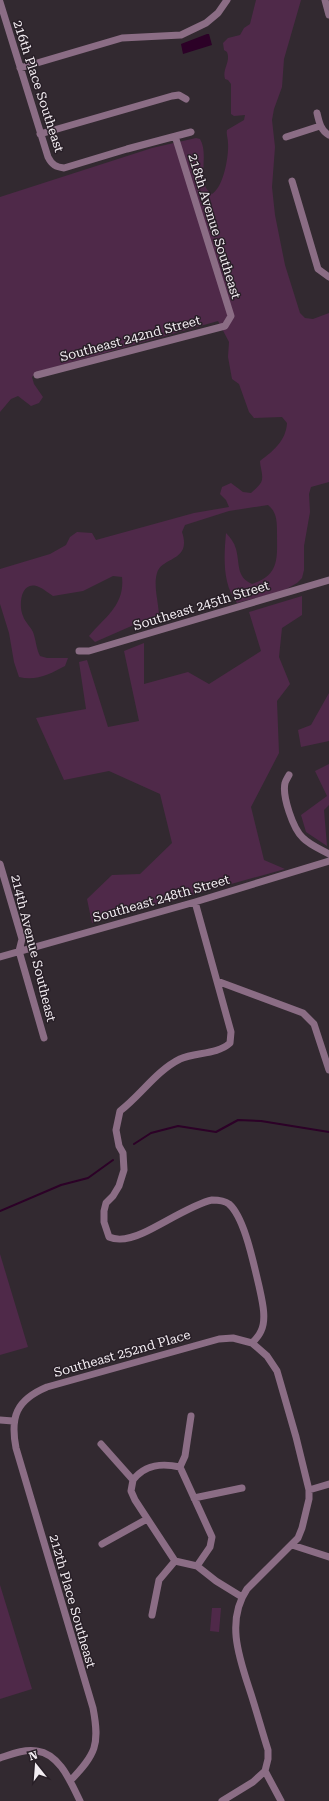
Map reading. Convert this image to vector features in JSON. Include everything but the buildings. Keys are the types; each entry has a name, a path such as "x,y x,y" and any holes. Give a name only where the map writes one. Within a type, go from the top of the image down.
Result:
{"street":[{"path":"20,68 122,38 181,35 206,23 218,13 227,0"},
{"path":"325,0 329,15"},
{"name":"216th Place Southeast","path":"0,2 40,134 52,164 56,167 64,168 175,136"},
{"path":"40,134 172,96 179,95 186,99"},
{"path":"317,113 320,126 325,133 329,135"},
{"path":"286,137 320,126"},
{"path":"175,136 191,132"},
{"name":"218th Avenue Southeast","path":"175,136 230,316 228,323"},
{"path":"292,181 318,268 329,277"},
{"name":"Southeast 242nd Street","path":"38,375 220,327 228,323"},
{"name":"Southeast 245th Street","path":"79,651 89,651 329,580"},
{"path":"289,775 285,784 285,794 294,826 302,837 314,846 329,854"},
{"name":"Southeast 248th Street","path":"0,957 195,902 329,861"},
{"name":"214th Avenue Southeast","path":"0,864 22,939 19,951 44,1038"},
{"path":"195,902 231,1032 230,1044 224,1048 182,1058 165,1068 133,1101 120,1111 116,1130 122,1153 124,1170 119,1186 113,1196 106,1203 104,1222 109,1237 123,1240 151,1230 203,1203 219,1200 228,1203 235,1211 251,1252 263,1308 261,1332 252,1344 267,1356 277,1371 296,1437 309,1490 308,1509 302,1528 292,1545 252,1582 242,1597 235,1629 236,1641 239,1657 268,1750 268,1759 265,1771 253,1782 222,1801"},
{"path":"217,981 303,1012 314,1024 329,1070"},
{"name":"Southeast 252nd Place","path":"13,1421 21,1405 37,1391 47,1387 219,1339 233,1338 252,1344"},
{"path":"190,1416 185,1456 180,1467 212,1537 210,1547 196,1566"},
{"path":"0,1420 13,1421"},
{"name":"212th Place Southeast","path":"13,1421 16,1448 93,1708 96,1726 94,1750 86,1764 70,1781"},
{"path":"101,1444 133,1480"},
{"path":"180,1467 163,1464 142,1471 133,1480 132,1495 175,1561 196,1566 216,1581 242,1597"},
{"path":"309,1490 329,1484"},
{"path":"194,1498 242,1488"},
{"path":"102,1544 147,1519"},
{"path":"292,1545 329,1557"},
{"path":"152,1615 159,1580 175,1561"},
{"path":"0,1758 29,1751 46,1753 58,1762 80,1801"},
{"path":"265,1771 281,1801"}],"shaded area":[{"path":"256,0 301,0 284,59 282,87 274,109 272,120 275,147 272,187 275,215 285,265 300,313 305,318 313,319 329,313 329,482 311,487 309,494 310,512 304,546 304,570 302,578 297,583 283,591 237,603 232,595 226,579 225,570 226,533 235,546 243,578 252,584 268,576 275,564 276,558 277,521 275,514 268,505 229,511 185,525 182,532 184,542 183,549 180,554 164,564 157,573 156,589 159,617 136,624 95,642 89,636 113,610 117,603 122,587 122,577 113,576 83,591 53,596 41,588 33,585 28,587 22,594 21,606 23,616 33,632 40,656 47,658 68,658 65,666 49,674 32,678 19,677 14,662 9,633 0,604 0,569 50,554 66,545 70,537 77,532 92,533 96,540 194,513 229,507 226,500 220,494 222,487 231,483 243,492 251,493 260,484 262,479 260,461 278,445 284,435 287,423 282,417 254,418 249,412 239,384 232,379 228,357 229,342 218,321 37,372 32,377 34,384 43,397 39,403 31,406 18,396 11,399 0,412 0,197 152,148 196,138 200,139 203,146 204,184 212,194 220,185 227,163 227,130 244,120 245,115 234,116 231,114 231,84 225,79 224,75 228,56 227,52 224,50 223,43 228,38 240,35 244,28 250,24"},
{"path":"209,34 212,45 183,54 181,44"},
{"path":"302,596 302,615 282,628 279,657 290,684 277,701 279,753 251,807 264,860 285,869 92,923 87,899 112,875 140,874 172,843 160,794 109,771 64,780 36,718 86,709 79,662 87,660 108,727 139,721 124,651 144,643 144,684 188,672 209,684 261,651 249,612"},
{"path":"329,693 329,741 301,747 298,730 311,725"},
{"path":"329,764 329,805 324,810 327,846 306,832 301,815 327,796 315,771"},
{"path":"0,1254 28,1347 0,1355"},
{"path":"0,1585 32,1689 0,1699"},
{"path":"212,1608 221,1608 219,1632 210,1631"}],"waterway":[{"path":"134,1144 151,1133 178,1126 216,1132 238,1120 261,1121 329,1132"},
{"path":"0,1211 61,1185 88,1178 113,1160"}]}
